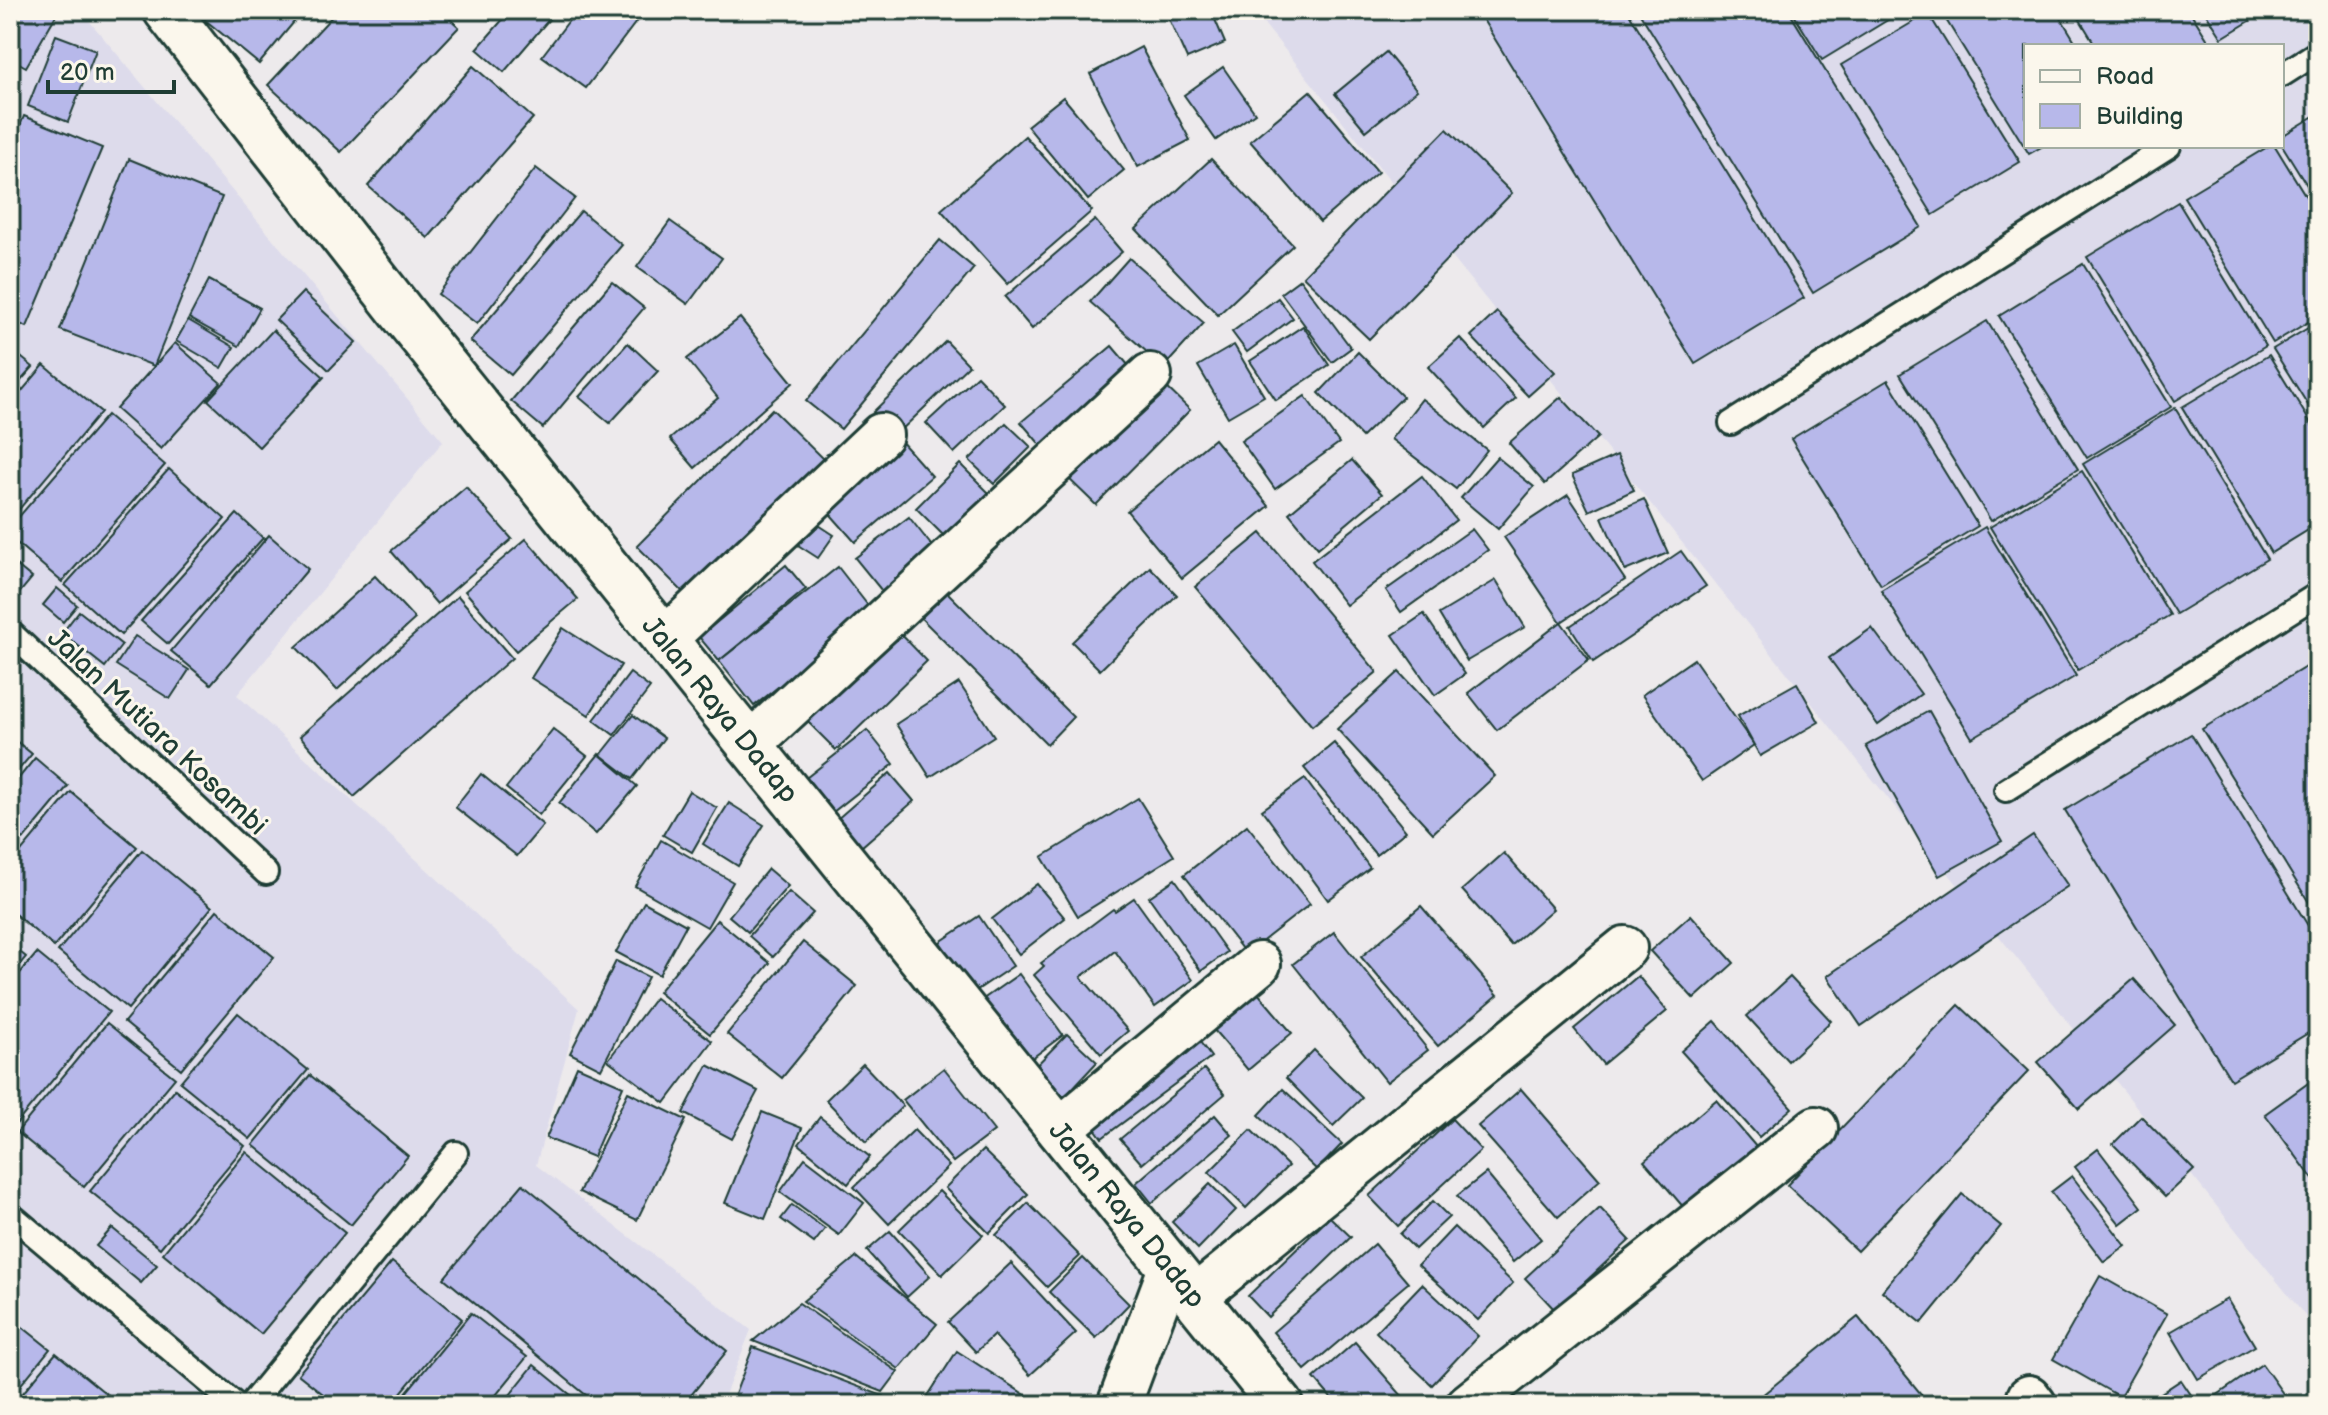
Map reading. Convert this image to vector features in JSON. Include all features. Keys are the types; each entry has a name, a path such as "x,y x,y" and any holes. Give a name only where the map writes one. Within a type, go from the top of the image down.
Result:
{"main road":[{"name":"Jalan Raya Dadap","path":"166,10 403,314 1281,1405"}],"street":[{"path":"749,745 1150,375"},
{"path":"664,640 881,435"},
{"path":"1119,1405 1183,1283 1625,948"},
{"path":"1059,1130 1259,964"},
{"path":"1468,1405 1816,1128"}],"lane":[{"path":"2284,74 2318,52"},
{"path":"1731,423 2166,148"},
{"path":"2006,790 2318,594"},
{"name":"Jalan Mutiara Kosambi","path":"10,632 266,873"},
{"path":"250,1405 456,1153"},
{"path":"10,1214 236,1405"}],"shaded area":[{"path":"10,10 80,10 443,441 237,695 579,1009 536,1165 751,1330 721,1405 10,1405"},
{"path":"1253,10 2318,10 2318,1332"}],"building":[{"path":"10,10 59,10 26,67 10,58"},
{"path":"211,10 304,10 259,64 204,19"},
{"path":"338,10 440,10 459,27 341,152 268,85"},
{"path":"511,10 557,10 504,72 477,49"},
{"path":"577,10 645,10 586,88 542,56"},
{"path":"1165,10 1211,10 1225,43 1187,59"},
{"path":"1477,10 1627,10 1804,298 1695,364"},
{"path":"1638,10 1788,10 1921,227 1813,293"},
{"path":"1791,10 1904,10 1822,60"},
{"path":"1940,10 2056,10 2077,44 2024,44 2024,146"},
{"path":"2074,10 2189,10 2210,44 2095,44"},
{"path":"2204,10 2268,10 2222,38"},
{"path":"1928,13 2020,162 1933,215 1841,65"},
{"path":"56,35 96,50 68,122 28,106"},
{"path":"1141,47 1190,140 1138,167 1090,74"},
{"path":"1386,52 1417,90 1366,131 1335,94"},
{"path":"473,66 533,118 428,238 368,186"},
{"path":"1223,67 1255,113 1216,140 1184,95"},
{"path":"1310,91 1378,172 1320,222 1250,141"},
{"path":"1063,97 1124,170 1088,200 1027,126"},
{"path":"2318,114 2318,203 2284,148 2284,135"},
{"path":"24,116 102,148 27,327 10,320 10,151"},
{"path":"1447,129 1512,193 1369,339 1303,276"},
{"path":"1025,136 1092,211 1008,284 941,210"},
{"path":"2025,148 2040,148 2029,154"},
{"path":"2266,148 2276,148 2318,216 2318,316 2273,343 2184,197"},
{"path":"129,159 222,197 154,366 60,330"},
{"path":"1211,159 1293,245 1218,315 1136,229"},
{"path":"536,168 575,198 477,324 438,294"},
{"path":"2178,202 2266,346 2175,401 2087,257"},
{"path":"581,211 622,245 511,375 470,341"},
{"path":"1095,220 1122,252 1032,329 1005,297"},
{"path":"670,221 722,258 688,304 637,267"},
{"path":"940,240 974,268 841,429 806,401"},
{"path":"1129,258 1204,323 1164,367 1090,302"},
{"path":"2083,264 2171,407 2087,458 1999,316"},
{"path":"1300,279 1351,348 1332,362 1281,293"},
{"path":"209,280 260,308 239,346 189,318"},
{"path":"612,282 644,308 543,428 511,401"},
{"path":"303,292 356,342 329,370 276,320"},
{"path":"1278,298 1293,318 1247,352 1232,332"},
{"path":"1497,312 1555,372 1528,396 1471,336"},
{"path":"740,318 793,383 695,468 670,439 718,398 687,359"},
{"path":"188,320 234,347 222,368 176,341"},
{"path":"1987,321 2078,469 1991,521 1900,374"},
{"path":"2318,322 2318,421 2273,349"},
{"path":"1303,326 1329,365 1276,400 1250,361"},
{"path":"273,330 324,377 259,447 208,400"},
{"path":"1460,338 1516,398 1484,428 1428,367"},
{"path":"946,341 969,365 896,435 873,412"},
{"path":"175,343 221,383 161,449 116,409"},
{"path":"628,343 658,371 610,423 579,397"},
{"path":"1234,345 1264,396 1228,417 1198,366"},
{"path":"1112,346 1140,379 1049,455 1021,422"},
{"path":"10,348 33,367 10,393"},
{"path":"1358,352 1403,397 1362,437 1319,393"},
{"path":"2269,355 2318,435 2318,524 2271,553 2182,407"},
{"path":"44,365 101,412 10,520 10,405"},
{"path":"977,376 1005,405 954,453 926,423"},
{"path":"1159,380 1190,410 1096,505 1065,475"},
{"path":"1888,380 1978,526 1881,585 1791,439"},
{"path":"1305,396 1339,443 1275,489 1241,441"},
{"path":"1561,397 1598,437 1545,484 1509,443"},
{"path":"1422,399 1487,450 1456,489 1391,439"},
{"path":"2175,408 2267,559 2176,614 2083,464"},
{"path":"772,409 825,461 690,599 637,546"},
{"path":"107,415 165,465 62,582 10,537 10,527"},
{"path":"1006,423 1031,447 994,484 969,460"},
{"path":"1214,439 1269,506 1182,578 1127,511"},
{"path":"900,440 932,476 855,542 824,507"},
{"path":"1617,455 1634,490 1589,511 1572,475"},
{"path":"1497,457 1534,487 1498,529 1461,498"},
{"path":"1352,460 1382,494 1318,548 1289,513"},
{"path":"960,464 992,496 948,540 916,508"},
{"path":"169,469 225,519 121,635 65,585"},
{"path":"2082,471 2170,615 2078,670 1990,527"},
{"path":"1422,476 1456,520 1346,605 1312,561"},
{"path":"466,487 512,539 437,604 391,551"},
{"path":"1568,495 1625,580 1561,622 1504,537"},
{"path":"1644,499 1668,553 1625,571 1602,517"},
{"path":"237,514 263,538 168,644 141,621"},
{"path":"802,514 834,535 818,558 787,538"},
{"path":"909,517 939,555 886,596 855,558"},
{"path":"1985,527 2076,676 1972,738 1881,590"},
{"path":"1472,529 1488,550 1401,612 1386,590"},
{"path":"1261,533 1377,672 1312,726 1195,587"},
{"path":"269,535 308,569 211,684 171,651"},
{"path":"526,539 578,599 516,651 465,591"},
{"path":"1681,551 1706,586 1593,662 1570,626"},
{"path":"10,560 32,578 17,596 10,591"},
{"path":"786,565 806,589 719,661 699,637"},
{"path":"838,567 873,612 754,706 719,661"},
{"path":"1150,567 1177,595 1100,670 1072,642"},
{"path":"375,576 415,619 337,690 296,647"},
{"path":"1496,580 1525,627 1467,661 1439,614"},
{"path":"57,588 77,605 63,622 43,605"},
{"path":"947,592 1073,717 1047,744 921,618"},
{"path":"458,596 512,658 354,797 300,736"},
{"path":"79,611 122,645 105,667 62,633"},
{"path":"1424,614 1465,674 1435,695 1393,635"},
{"path":"1561,622 1589,660 1497,730 1468,693"},
{"path":"563,628 621,665 589,715 531,678"},
{"path":"895,628 927,661 836,750 803,717"},
{"path":"1872,628 1921,694 1878,725 1829,658"},
{"path":"135,636 189,670 170,699 116,665"},
{"path":"1694,659 1754,745 1702,781 1642,695"},
{"path":"2314,662 2318,669 2318,917 2202,729"},
{"path":"1399,672 1495,776 1433,833 1337,729"},
{"path":"630,673 650,688 614,735 594,720"},
{"path":"959,683 994,736 930,777 896,724"},
{"path":"1797,683 1819,722 1760,756 1738,716"},
{"path":"1929,711 2002,841 1939,876 1866,746"},
{"path":"633,715 664,738 632,779 601,755"},
{"path":"553,729 587,756 539,815 506,788"},
{"path":"867,730 894,764 833,812 806,778"},
{"path":"2191,734 2318,942 2318,1027 2231,1080 2065,810"},
{"path":"10,736 32,754 10,780"},
{"path":"1334,743 1406,831 1376,855 1304,768"},
{"path":"599,754 637,786 596,834 559,803"},
{"path":"35,758 68,786 24,839 10,827 10,789"},
{"path":"890,773 914,801 861,847 836,820"},
{"path":"481,774 543,825 517,856 455,807"},
{"path":"1305,779 1370,868 1328,900 1262,810"},
{"path":"689,791 717,808 692,852 663,835"},
{"path":"71,792 137,847 54,947 10,910 10,865"},
{"path":"1138,798 1174,856 1078,916 1042,857"},
{"path":"729,803 764,825 738,866 703,844"},
{"path":"1247,825 1310,904 1246,954 1184,875"},
{"path":"2033,835 2068,886 1861,1026 1827,976"},
{"path":"10,836 20,844 10,856"},
{"path":"661,840 733,882 707,927 635,886"},
{"path":"142,850 212,907 128,1009 58,951"},
{"path":"1504,853 1553,909 1511,945 1462,890"},
{"path":"768,869 788,886 748,932 729,916"},
{"path":"1175,879 1227,952 1201,971 1149,897"},
{"path":"1037,884 1065,918 1019,954 992,919"},
{"path":"789,892 813,913 773,957 749,936"},
{"path":"1134,898 1193,980 1155,1007 1115,951 1081,977 1128,1031 1101,1054 1034,975 1044,966 1041,963 1113,909 1115,911"},
{"path":"644,902 686,925 659,975 616,952"},
{"path":"1421,906 1498,995 1438,1046 1361,957"},
{"path":"217,910 274,957 181,1069 124,1022"},
{"path":"1691,915 1734,963 1694,999 1650,951"},
{"path":"979,916 1013,966 974,992 940,942"},
{"path":"717,920 770,963 710,1034 658,992"},
{"path":"1334,932 1428,1050 1387,1082 1293,964"},
{"path":"803,942 857,986 782,1078 727,1034"},
{"path":"10,944 26,957 10,976"},
{"path":"37,953 109,1012 12,1129 10,985"},
{"path":"616,961 648,977 601,1069 570,1053"},
{"path":"1019,974 1063,1035 1024,1064 979,1002"},
{"path":"1638,976 1667,1011 1603,1064 1574,1029"},
{"path":"1790,977 1831,1021 1788,1061 1747,1016"},
{"path":"1246,979 1292,1033 1248,1070 1202,1016"},
{"path":"2134,979 2175,1025 2079,1109 2038,1062"},
{"path":"655,998 712,1041 665,1103 608,1060"},
{"path":"1959,1005 2029,1071 1857,1251 1787,1185"},
{"path":"238,1013 308,1070 250,1139 180,1082"},
{"path":"1715,1021 1792,1108 1759,1137 1681,1051"},
{"path":"107,1023 175,1078 84,1187 17,1132"},
{"path":"1067,1034 1097,1062 1055,1107 1024,1078"},
{"path":"1195,1035 1211,1057 1102,1138 1086,1116"},
{"path":"1314,1050 1362,1098 1333,1126 1286,1078"},
{"path":"863,1064 903,1106 866,1142 826,1100"},
{"path":"708,1065 758,1091 732,1139 683,1113"},
{"path":"577,1066 623,1086 593,1157 546,1138"},
{"path":"944,1068 994,1131 953,1162 903,1100"},
{"path":"1204,1069 1225,1094 1142,1164 1120,1139"},
{"path":"310,1075 408,1156 351,1225 253,1145"},
{"path":"2318,1076 2318,1186 2265,1114"},
{"path":"175,1089 245,1146 160,1248 90,1191"},
{"path":"1283,1089 1342,1144 1317,1170 1259,1115"},
{"path":"1521,1089 1600,1180 1558,1217 1478,1126"},
{"path":"628,1092 686,1120 637,1220 579,1192"},
{"path":"1716,1100 1757,1148 1685,1209 1644,1161"},
{"path":"762,1112 802,1128 765,1219 725,1203"},
{"path":"1215,1115 1232,1135 1152,1203 1136,1183"},
{"path":"2141,1116 2194,1170 2165,1197 2113,1144"},
{"path":"820,1117 870,1157 848,1184 799,1144"},
{"path":"1452,1119 1481,1150 1398,1226 1369,1196"},
{"path":"914,1130 949,1166 889,1224 854,1187"},
{"path":"1251,1130 1288,1166 1246,1208 1209,1172"},
{"path":"2098,1149 2142,1207 2120,1224 2075,1167"},
{"path":"983,1150 1028,1194 989,1233 945,1188"},
{"path":"246,1152 345,1233 261,1334 163,1253"},
{"path":"805,1158 864,1203 839,1235 780,1192"},
{"path":"1486,1173 1541,1239 1513,1262 1457,1196"},
{"path":"2072,1176 2126,1246 2104,1262 2051,1192"},
{"path":"523,1184 727,1351 683,1405 598,1405 444,1278"},
{"path":"1210,1184 1236,1210 1198,1249 1172,1222"},
{"path":"939,1191 983,1235 942,1275 899,1230"},
{"path":"1962,1194 2001,1226 1922,1323 1882,1291"},
{"path":"1433,1201 1449,1217 1415,1249 1400,1234"},
{"path":"1028,1203 1080,1256 1047,1287 996,1235"},
{"path":"792,1205 825,1229 814,1243 781,1219"},
{"path":"1600,1208 1630,1240 1555,1310 1525,1278"},
{"path":"1330,1217 1351,1237 1268,1317 1248,1296"},
{"path":"1454,1227 1513,1283 1478,1320 1418,1265"},
{"path":"112,1228 157,1265 141,1283 96,1246"},
{"path":"890,1231 930,1276 907,1297 867,1251"},
{"path":"1375,1244 1408,1283 1305,1370 1273,1332"},
{"path":"856,1257 937,1324 899,1369 803,1301"},
{"path":"1083,1258 1129,1304 1096,1338 1049,1292"},
{"path":"392,1262 462,1319 391,1405 337,1405 298,1374"},
{"path":"1011,1263 1076,1333 1030,1375 994,1335 976,1352 948,1322"},
{"path":"2100,1276 2167,1314 2120,1397 2053,1359"},
{"path":"1422,1284 1478,1336 1432,1385 1376,1332"},
{"path":"2227,1299 2255,1346 2198,1379 2170,1332"},
{"path":"799,1303 898,1372 883,1392 753,1341"},
{"path":"471,1313 527,1357 488,1405 396,1405"},
{"path":"10,1317 50,1349 10,1398"},
{"path":"1858,1317 1930,1405 1750,1405"},
{"path":"1355,1342 1410,1405 1337,1405 1314,1378"},
{"path":"753,1347 883,1396 880,1405 731,1405"},
{"path":"957,1351 1041,1405 922,1405"},
{"path":"56,1353 120,1405 13,1405"},
{"path":"2262,1364 2291,1405 2212,1405 2209,1401"},
{"path":"534,1365 583,1405 502,1405"},
{"path":"2181,1380 2198,1405 2143,1405"}]}
